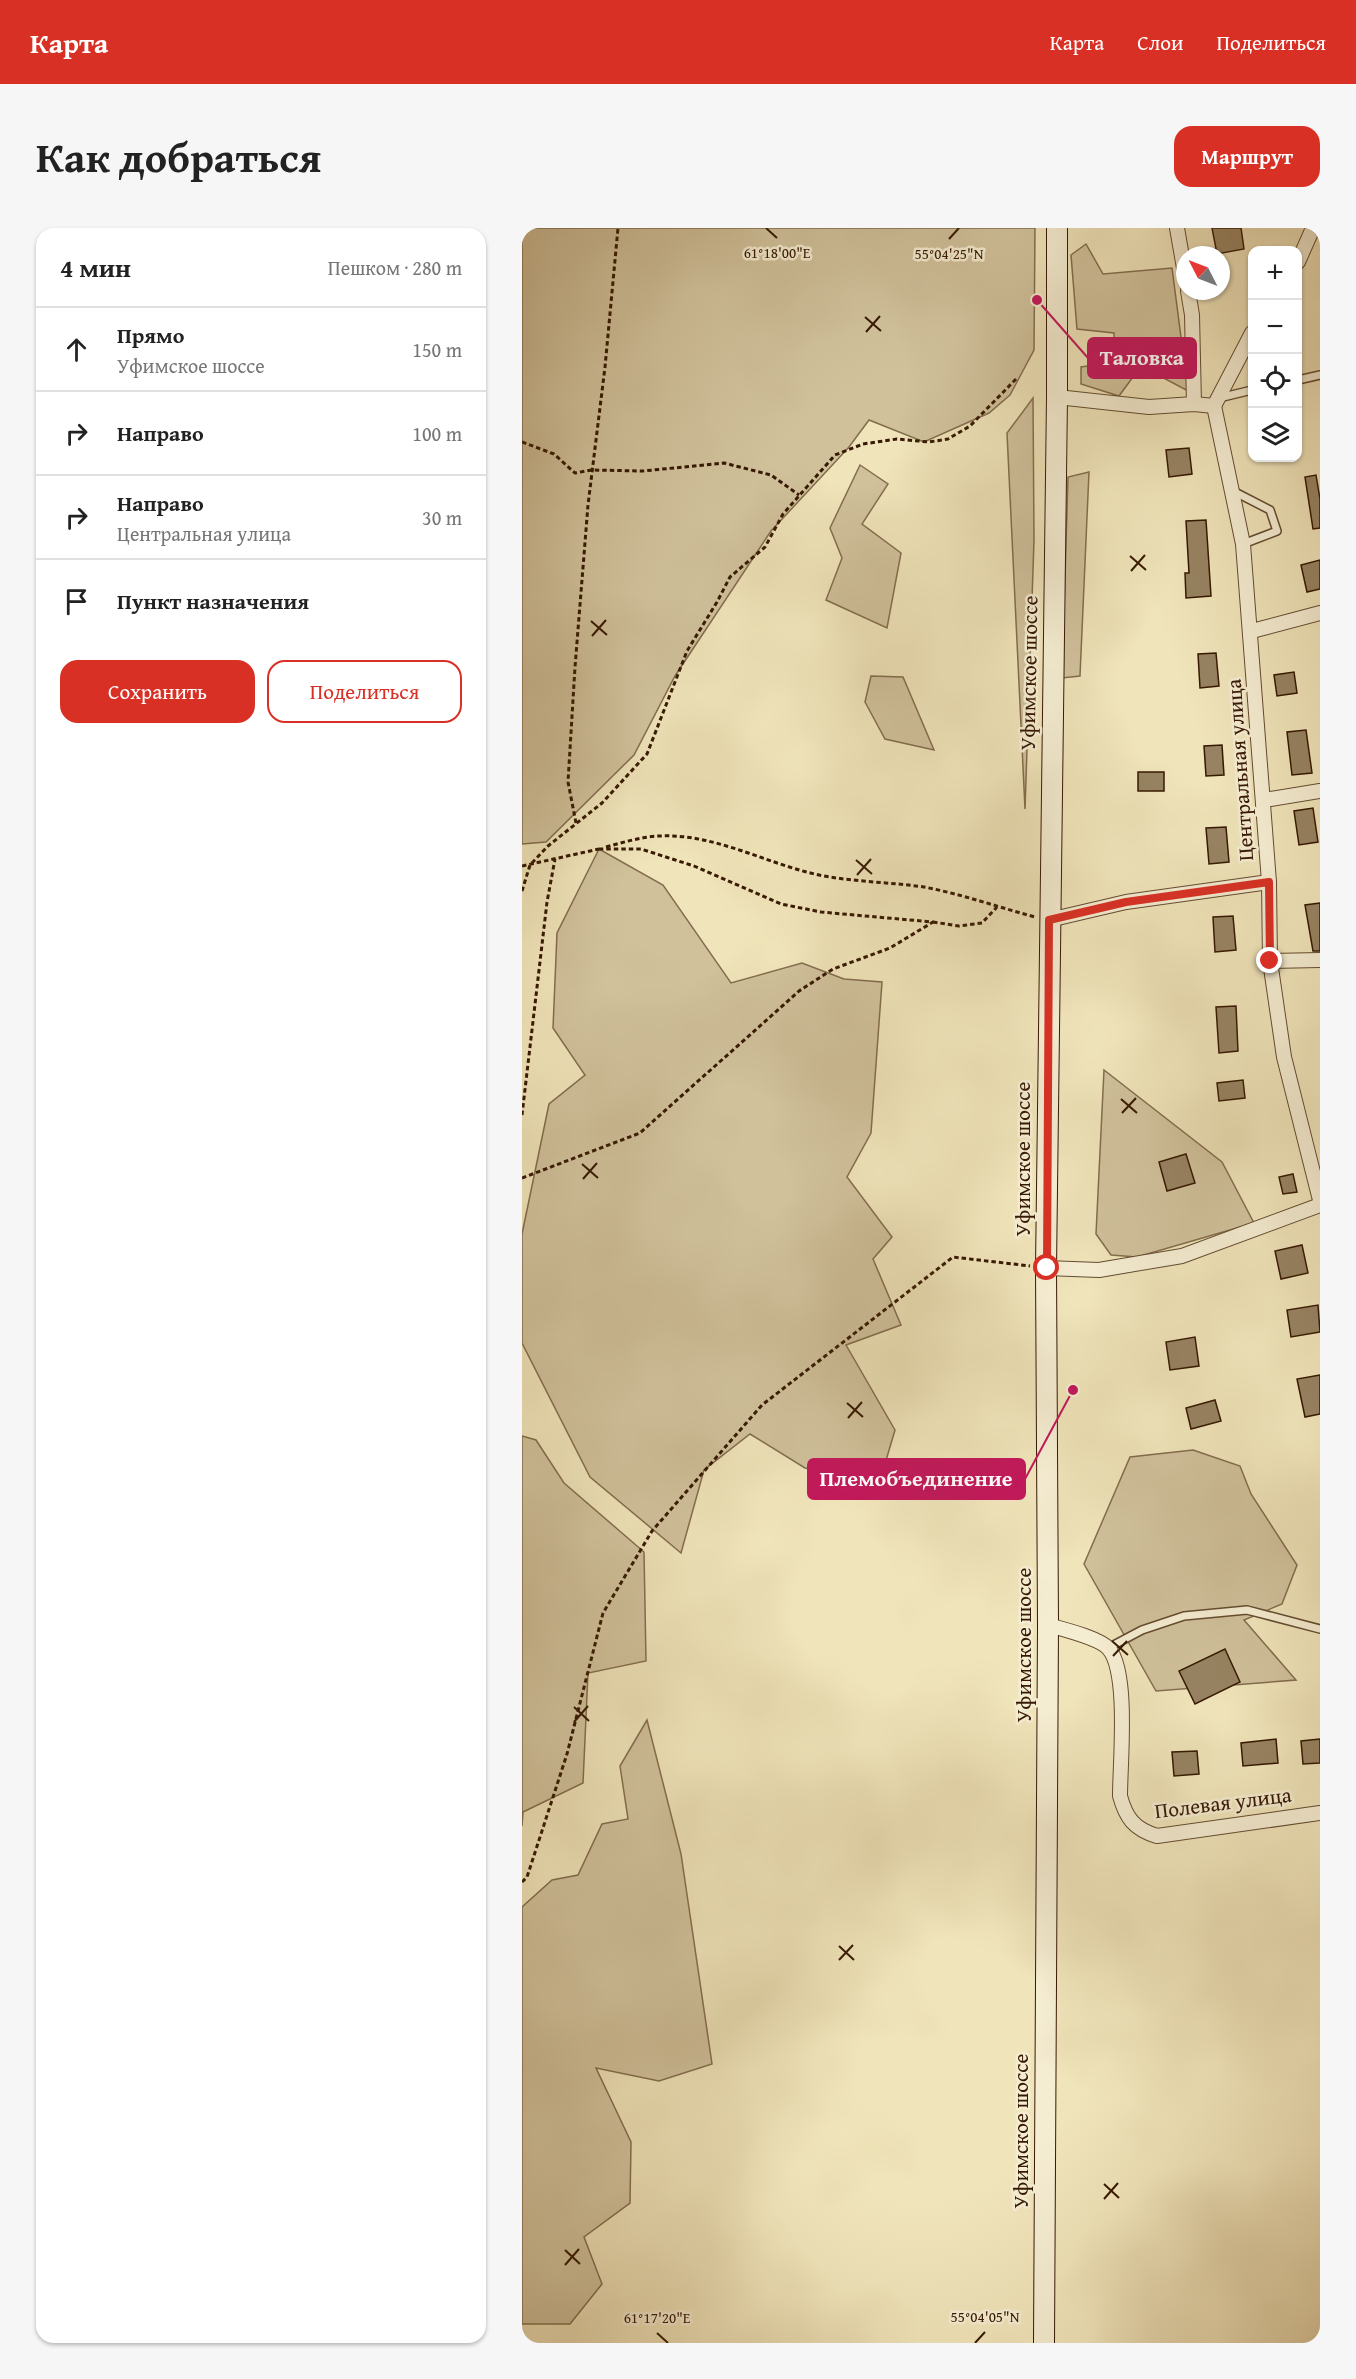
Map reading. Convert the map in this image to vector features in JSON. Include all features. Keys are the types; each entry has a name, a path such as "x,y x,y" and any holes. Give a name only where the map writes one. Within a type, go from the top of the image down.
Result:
{"main road":[{"name":"Уфимское шоссе","path":"1044,2343 1049,920 1057,397 1057,228"}],"street":[{"path":"1177,228 1180,246"},
{"path":"1302,252 1312,228"},
{"path":"1190,300 1192,315 1194,404"},
{"path":"1057,397 1149,407 1216,402 1248,341"},
{"name":"Центральная улица","path":"1216,402 1244,544 1264,800 1269,882 1270,961 1284,1057 1320,1203"},
{"path":"1252,631 1320,613"},
{"path":"1264,800 1320,791"},
{"path":"1049,920 1126,902 1269,882"},
{"path":"1270,961 1320,960"},
{"path":"1047,1268 1099,1270 1182,1256 1320,1203"},
{"path":"1048,1625 1085,1636 1108,1648"},
{"name":"Полевая улица","path":"1108,1648 1118,1668 1121,1693 1120,1796 1124,1812 1134,1826 1157,1836 1320,1812"}],"lane":[{"path":"1302,379 1320,375"},
{"path":"1216,402 1248,391"},
{"path":"1233,491 1270,510 1277,531 1244,544"},
{"path":"1108,1648 1142,1630 1184,1616 1247,1610 1320,1629"}],"path":[{"path":"576,823 568,782 577,644 592,470 605,367 618,228"},
{"path":"522,891 530,865 548,846 602,803 647,754 687,651 730,577 765,547 783,514 835,455 863,444 897,439 929,442 948,439 970,426 1018,377"},
{"path":"522,442 554,454 575,473 592,470 643,471 724,463 771,475 799,495"},
{"path":"522,866 634,839 653,837 694,839 721,845 805,872 848,881 884,881 927,888 1049,920"},
{"path":"599,849 641,849 694,866 781,904 822,912 959,926 982,923 997,907"},
{"path":"522,1115 547,902 555,859"},
{"path":"522,1178 640,1133 799,991 833,969 890,948 933,922"},
{"path":"522,1882 527,1877 567,1754 603,1613 652,1531 762,1405 953,1257 1047,1268"}],"shaded area":[{"path":"522,228 1035,228 1034,350 1010,395 989,413 924,442 869,420 849,447 771,531 675,676 634,755 546,842 522,844"},
{"path":"1086,244 1103,274 1172,268 1188,391 1141,366 1119,396 1081,384 1081,367 1115,362 1114,333 1077,329 1071,255"},
{"path":"1033,398 1034,540 1025,809 1007,433"},
{"path":"860,465 888,484 862,524 901,553 887,628 826,600 842,558 830,528"},
{"path":"1089,472 1080,676 1062,678 1068,477"},
{"path":"871,676 903,677 934,750 885,739 865,702"},
{"path":"599,849 663,885 731,983 802,963 844,979 882,982 871,1133 847,1177 892,1237 873,1259 901,1325 846,1345 895,1430 879,1484 805,1468 750,1434 704,1470 681,1553 590,1477 522,1343 522,1234 549,1104 585,1075 553,1028 557,933"},
{"path":"1104,1070 1222,1162 1254,1223 1137,1257 1111,1255 1096,1234"},
{"path":"522,1436 536,1440 564,1483 644,1552 646,1661 588,1673 583,1783 523,1812 522,1826"},
{"path":"1193,1450 1240,1466 1251,1494 1297,1565 1282,1604 1244,1620 1296,1680 1156,1691 1084,1564 1130,1457"},
{"path":"647,1720 681,1854 712,2064 659,2081 596,2068 631,2142 630,2203 584,2237 602,2284 570,2324 522,2324 522,1907 552,1880 578,1875 602,1824 628,1819 620,1766"}],"building":[{"path":"1212,228 1241,228 1244,249 1230,252 1230,246 1215,246"},
{"path":"1189,448 1192,474 1169,477 1166,450"},
{"path":"1316,475 1320,499 1320,528 1313,529 1305,477"},
{"path":"1206,520 1211,596 1186,598 1185,573 1189,573 1186,521"},
{"path":"1320,560 1320,589 1307,592 1301,565"},
{"path":"1216,653 1219,686 1200,688 1198,654"},
{"path":"1294,672 1297,693 1277,696 1274,675"},
{"path":"1306,730 1312,773 1292,775 1287,732"},
{"path":"1222,745 1224,775 1206,776 1204,746"},
{"path":"1138,772 1164,772 1164,791 1138,791"},
{"path":"1313,808 1318,842 1299,845 1294,811"},
{"path":"1226,827 1229,862 1209,864 1206,828"},
{"path":"1320,903 1320,951 1313,951 1305,905"},
{"path":"1233,916 1236,950 1215,952 1213,917"},
{"path":"1236,1006 1238,1051 1219,1053 1216,1007"},
{"path":"1243,1080 1245,1098 1219,1101 1217,1083"},
{"path":"1186,1154 1195,1183 1167,1191 1159,1162"},
{"path":"1293,1174 1297,1192 1283,1194 1279,1177"},
{"path":"1302,1245 1308,1273 1281,1279 1275,1251"},
{"path":"1318,1305 1320,1332 1291,1337 1287,1310"},
{"path":"1195,1337 1199,1366 1170,1370 1166,1342"},
{"path":"1320,1375 1320,1414 1305,1417 1297,1379"},
{"path":"1215,1400 1221,1421 1191,1429 1186,1408"},
{"path":"1225,1649 1240,1682 1195,1704 1179,1671"},
{"path":"1276,1739 1278,1763 1243,1766 1241,1743"},
{"path":"1320,1739 1320,1763 1303,1764 1301,1741"},
{"path":"1197,1751 1199,1774 1174,1776 1172,1752"}],"place":[{"name":"Таловка","path":"1037,300"},
{"name":"Племобъединение","path":"1073,1390"}],"route":[{"path":"1047,1268 1049,920 1126,902 1269,882 1270,961"}]}
